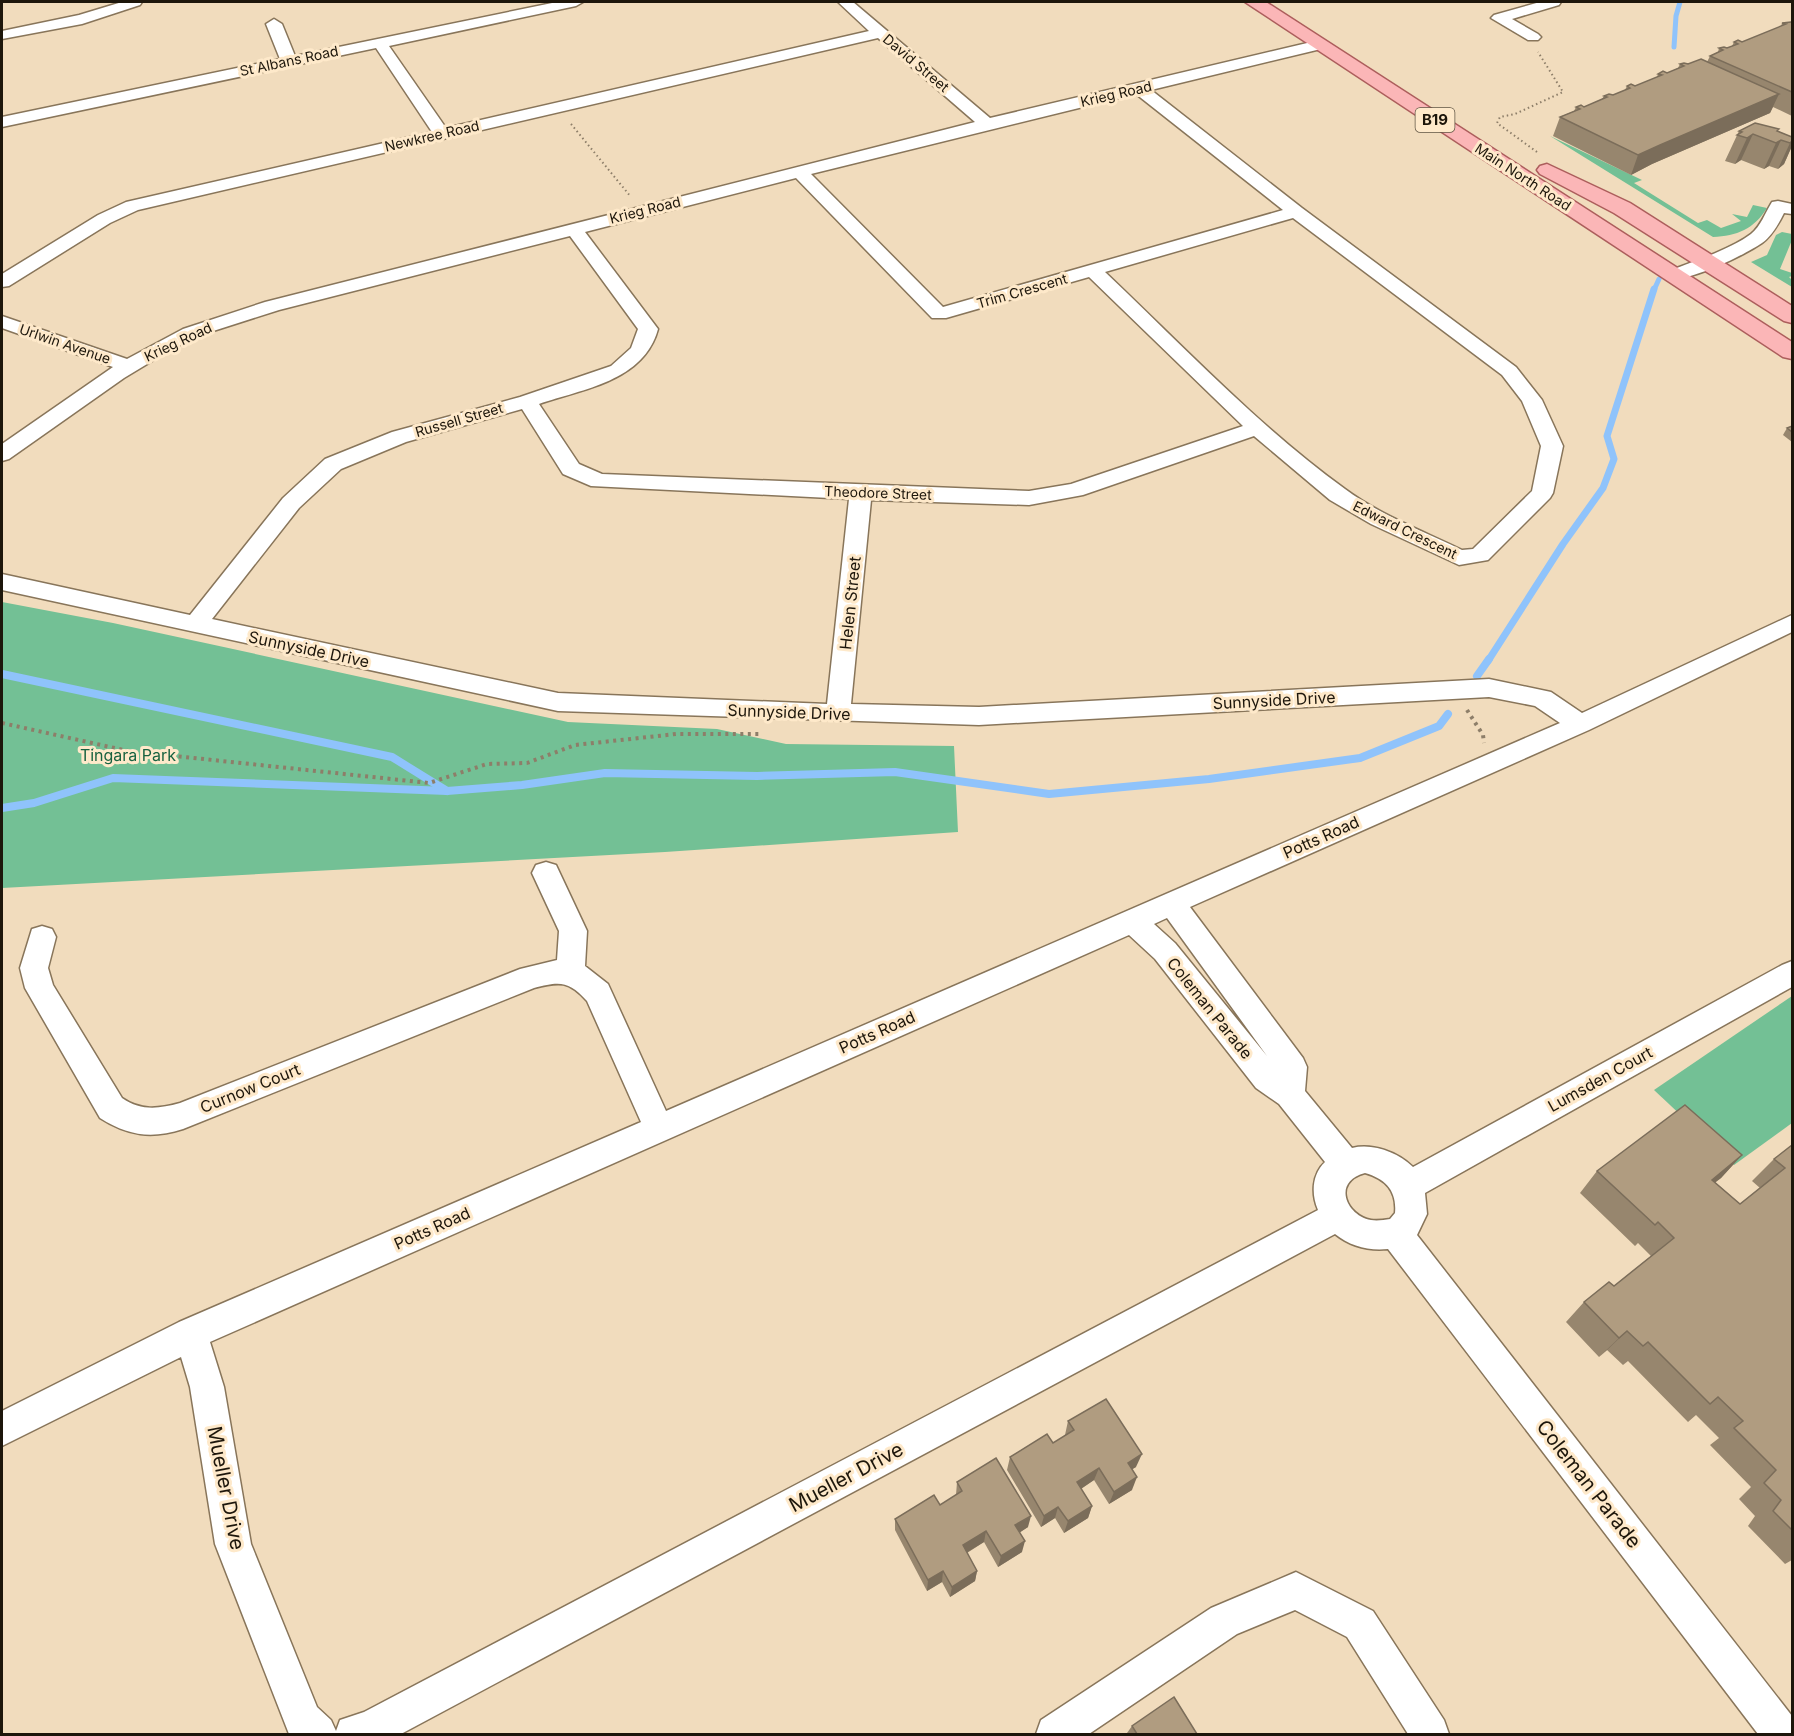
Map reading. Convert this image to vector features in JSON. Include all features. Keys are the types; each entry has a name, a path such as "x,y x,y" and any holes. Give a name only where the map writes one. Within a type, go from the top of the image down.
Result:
{"main road":[{"name":"Main North Road","path":"1254,2 1317,38 1347,52 1522,157 1622,208 1792,316"},
{"name":"Main North Road","path":"1270,2 1317,38 1510,169 1678,274 1792,352"}],"street":[{"path":"2,35 82,19 135,2"},
{"name":"St Albans Road","path":"2,122 576,2"},
{"name":"David Street","path":"845,2 987,124"},
{"path":"1533,37 1499,18 1554,2"},
{"path":"274,24 289,61"},
{"name":"Newkree Road","path":"2,282 104,219 132,206 880,33"},
{"name":"Krieg Road","path":"2,454 129,366 189,333 272,306 987,124 1140,89 1317,38"},
{"path":"379,42 441,133"},
{"name":"Edward Crescent","path":"1092,270 1257,428 1338,495 1379,519 1459,558 1480,555 1542,493 1552,446 1532,400 1509,371 1296,212 1140,89"},
{"name":"Trim Crescent","path":"800,172 939,314 1296,212"},
{"path":"1678,274 1709,262 1757,238 1770,223 1778,206 1792,209"},
{"name":"Russell Street","path":"195,625 291,503 333,464 399,437 527,401 618,370 630,362 644,346 648,329 573,228"},
{"name":"Urlwin Avenue","path":"2,322 129,366"},
{"name":"Theodore Street","path":"527,401 571,469 599,481 861,493 1045,497 1075,490 1257,428"},
{"name":"Helen Street","path":"838,713 861,493"},
{"name":"Sunnyside Drive","path":"2,582 558,702 979,716 1489,688 1542,698 1580,724"},
{"name":"Potts Road","path":"1741,650 1792,623"},
{"name":"Potts Road","path":"6,1424 191,1334 1580,724 1792,628"},
{"path":"546,873 573,931 571,971 586,979 598,993 659,1128"},
{"name":"Coleman Parade","path":"1172,903 1195,938 1292,1067 1290,1095"},
{"name":"Coleman Parade","path":"1131,921 1165,951 1267,1079 1290,1095 1345,1163"},
{"name":"Curnow Court","path":"42,937 34,968 39,987 111,1108 123,1119 134,1122 164,1121 188,1114 228,1096 530,977 550,972 571,971"},
{"name":"Lumsden Court","path":"1408,1186 1792,973"},
{"path":"1365,1159 1382,1163 1396,1172 1408,1186 1412,1200 1411,1216 1405,1226 1395,1233 1375,1236 1357,1232 1346,1226 1337,1216 1328,1196 1329,1179 1345,1163 1350,1160 1365,1159"},
{"name":"Mueller Drive","path":"354,1734 370,1730 1337,1216"},
{"name":"Coleman Parade","path":"1395,1233 1782,1734"},
{"name":"Mueller Drive","path":"191,1334 207,1387 233,1544 303,1721 317,1734"},
{"path":"1055,1734 1224,1621 1296,1591 1360,1624 1430,1734"}],"path":[{"path":"1497,123 1500,117 1515,114 1563,92 1535,47 1533,37"},
{"path":"571,124 635,202"},
{"path":"1463,704 1483,735 1484,747 1500,742 1511,754"},
{"path":"2,723 128,751 429,783 487,764 527,763 575,745 676,734 769,734"}],"green space":[{"path":"1550,136 1642,180 1634,183 1698,223 1707,220 1721,228 1741,221 1732,214 1747,217 1753,205 1767,208 1751,226 1744,230 1713,237"},
{"path":"1782,232 1792,234 1792,240 1780,269 1792,273 1789,277 1792,280 1792,287 1751,262 1767,255 1776,235"},
{"name":"Tingara Park","path":"2,602 113,623 568,722 717,729 786,744 954,746 958,832 665,852 2,888"},
{"path":"1792,996 1792,1123 1734,1165 1654,1090"}],"building":[{"path":"1792,22 1792,92 1710,56 1723,50 1719,48 1738,44 1734,42 1738,40 1742,42 1786,24 1782,23"},
{"path":"1701,59 1779,94 1638,155 1560,117 1580,109 1576,107 1581,105 1584,107 1607,97 1604,96 1630,88 1627,86 1631,84 1635,86 1662,75 1658,74 1663,71 1667,73 1684,66 1680,64 1688,64"},
{"path":"1755,123 1779,129 1777,131 1792,137 1792,141 1790,143 1781,140 1776,143 1753,134 1747,138 1737,135 1742,132 1739,131"},
{"path":"1685,1105 1742,1155 1712,1180 1740,1204 1785,1168 1774,1159 1792,1145 1792,1530 1773,1511 1781,1500 1764,1483 1776,1470 1734,1428 1743,1421 1718,1397 1710,1404 1648,1342 1643,1346 1627,1331 1619,1338 1584,1302 1609,1282 1614,1286 1674,1238 1658,1222 1655,1225 1597,1171"},
{"path":"1106,1399 1142,1454 1128,1463 1137,1477 1114,1492 1099,1468 1077,1482 1092,1506 1068,1521 1058,1507 1044,1516 1010,1457 1047,1434 1053,1443 1074,1430 1068,1421"},
{"path":"996,1458 1031,1516 1015,1525 1025,1541 1001,1556 986,1531 963,1545 977,1571 952,1587 943,1571 928,1580 895,1519 934,1495 940,1505 962,1491 957,1482"},
{"path":"1174,1697 1197,1734 1137,1734 1132,1726"}],"waterway":[{"path":"1674,47 1676,16 1680,2"},
{"path":"1654,290 1659,279"},
{"path":"1488,661 1563,544 1603,488 1614,459 1607,436 1654,289"},
{"path":"1477,676 1489,659"},
{"path":"2,674 392,757 447,791"},
{"path":"447,791 522,785 605,773 757,776 895,772 1049,794 1209,779 1360,758 1439,726 1448,714"},
{"path":"2,808 34,803 113,778 447,791"}]}
